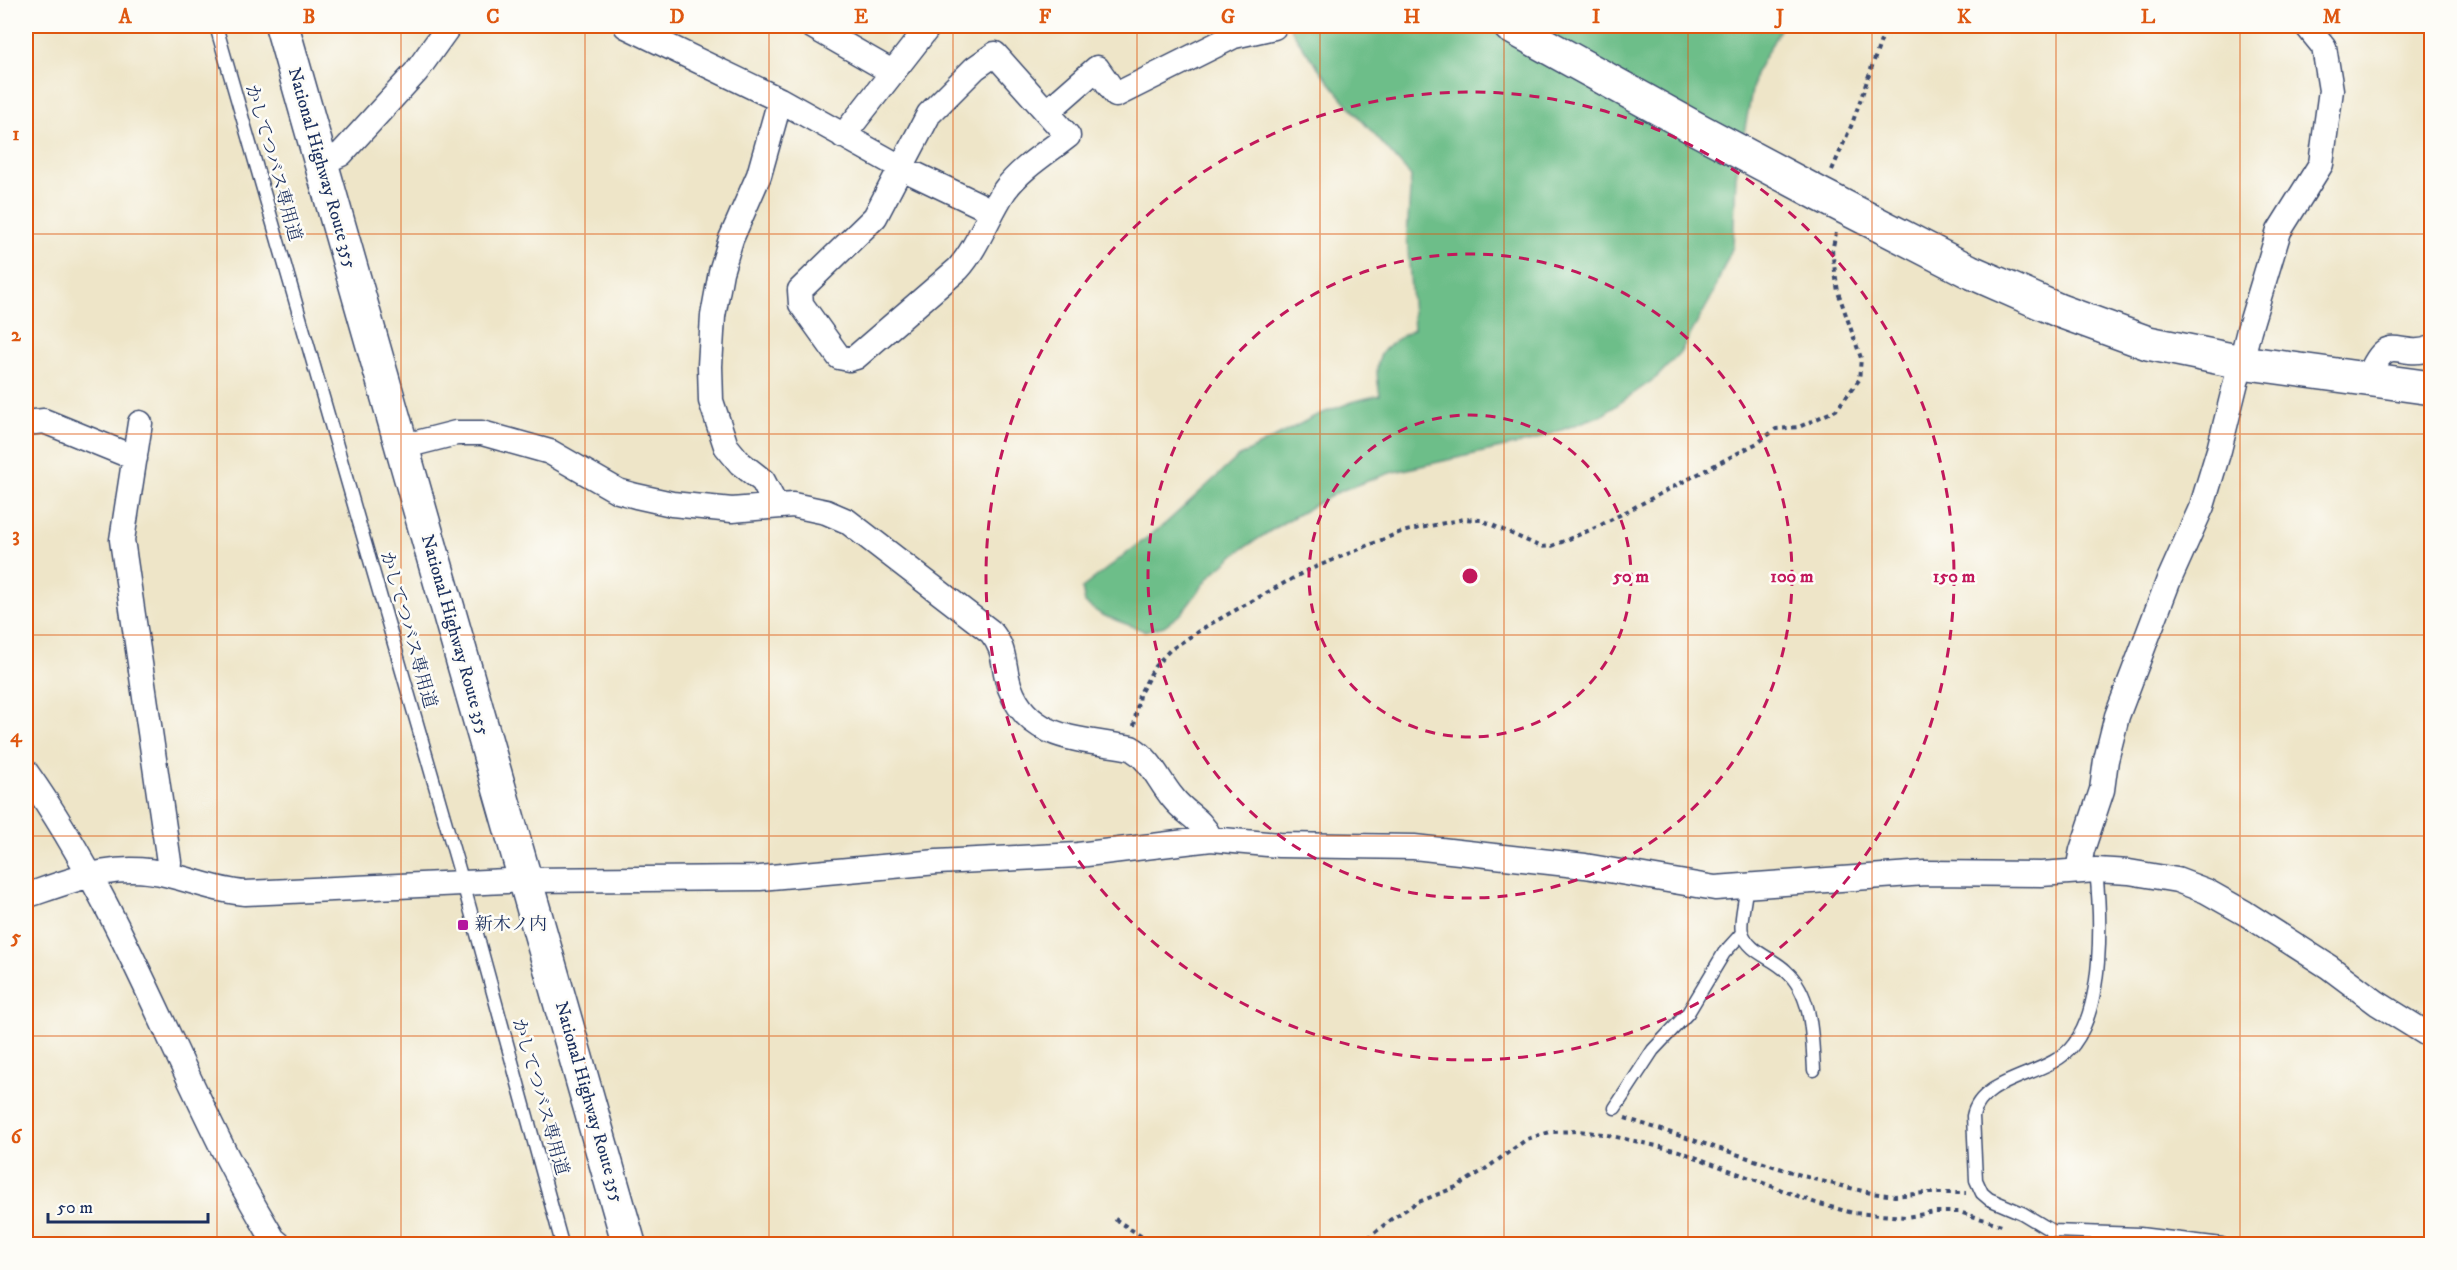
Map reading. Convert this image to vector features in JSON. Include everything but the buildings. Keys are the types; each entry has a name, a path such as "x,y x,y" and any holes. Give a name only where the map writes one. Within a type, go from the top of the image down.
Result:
{"main road":[{"name":"National Highway Route 355","path":"282,26 629,1245"},
{"path":"1510,26 1693,128 1821,195 1969,271 2060,311 2148,344 2241,362 2432,388"}],"street":[{"path":"321,163 341,154 416,72 448,26"},
{"path":"626,26 780,100 902,168 992,211"},
{"path":"812,26 892,72"},
{"path":"843,136 929,26"},
{"path":"2087,870 2082,850 2102,790 2106,760 2117,716 2168,582 2202,506 2279,231 2321,165 2331,90 2324,47 2307,26"},
{"path":"1048,111 1097,68 1116,95 1234,36 1274,27"},
{"path":"995,54 1048,111 1068,136 1018,176 1007,188 966,260 855,357 849,359 839,357 801,304 800,290 875,218 928,114 975,68 995,54"},
{"path":"776,506 763,481 740,463 726,446 711,401 710,366 713,316 721,272 731,240 759,175 780,100"},
{"path":"2368,379 2376,359 2383,351 2400,348 2422,351 2432,348"},
{"path":"26,423 44,421 135,458"},
{"path":"140,423 122,540 169,862 168,874"},
{"path":"401,447 456,433 482,433 550,452 618,492 672,504 732,510 753,510 776,506 810,507 847,521 991,632 1004,655 1006,674 1014,698 1029,718 1042,729 1131,748 1149,762 1174,800 1195,816 1210,839"},
{"path":"26,772 66,831 146,982 229,1160 273,1239 279,1245"},
{"path":"26,896 89,874 125,869 168,874 215,889 245,893 526,880 760,878 937,862 1078,855 1210,839 1279,845 1414,847 1585,867 1715,888 1925,873 2041,874 2087,870 2129,872 2177,880 2206,891 2329,967 2378,1003 2432,1037"}],"lane":[{"name":"かしてつバス専用道","path":"216,26 463,883 562,1245"},
{"path":"2087,870 2100,912 2096,987 2092,1004 2075,1044 2066,1053 2052,1063 1995,1088 1975,1107 1973,1116 1976,1180 1982,1193 1989,1199 2022,1213 2052,1231 2140,1234 2222,1245"},
{"path":"1746,887 1742,933 1752,949 1785,969 1798,985 1810,1020 1815,1070"},
{"path":"1615,1108 1653,1050 1688,1013 1724,952 1742,933"}],"path":[{"path":"1131,748 1139,695 1155,666 1170,650 1204,627 1306,571 1401,532 1464,519 1481,520 1541,547 1552,546 1605,523 1759,442 1776,429 1799,427 1836,410 1859,380 1861,358 1838,292 1832,251 1836,233 1821,195 1852,124 1886,26"},
{"path":"1615,1108 1615,1114 1725,1152 1813,1179 1871,1193 1895,1196 1924,1193 1982,1193"},
{"path":"1362,1245 1390,1220 1416,1203 1456,1187 1527,1139 1538,1134 1559,1131 1603,1134 1679,1151 1816,1203 1853,1213 1906,1217 1935,1212 1959,1212 2006,1226"},
{"path":"1114,1219 1153,1245"}],"green space":[{"path":"1289,26 1782,26 1755,74 1736,176 1733,246 1710,300 1680,353 1657,377 1604,414 1532,441 1390,473 1340,491 1239,551 1210,576 1182,613 1164,626 1145,631 1102,615 1085,603 1082,588 1166,523 1238,457 1315,416 1355,401 1380,395 1377,370 1381,354 1393,342 1414,329 1407,236 1411,176 1331,85"}],"place":[{"name":"新木ノ内","path":"463,925"}]}
